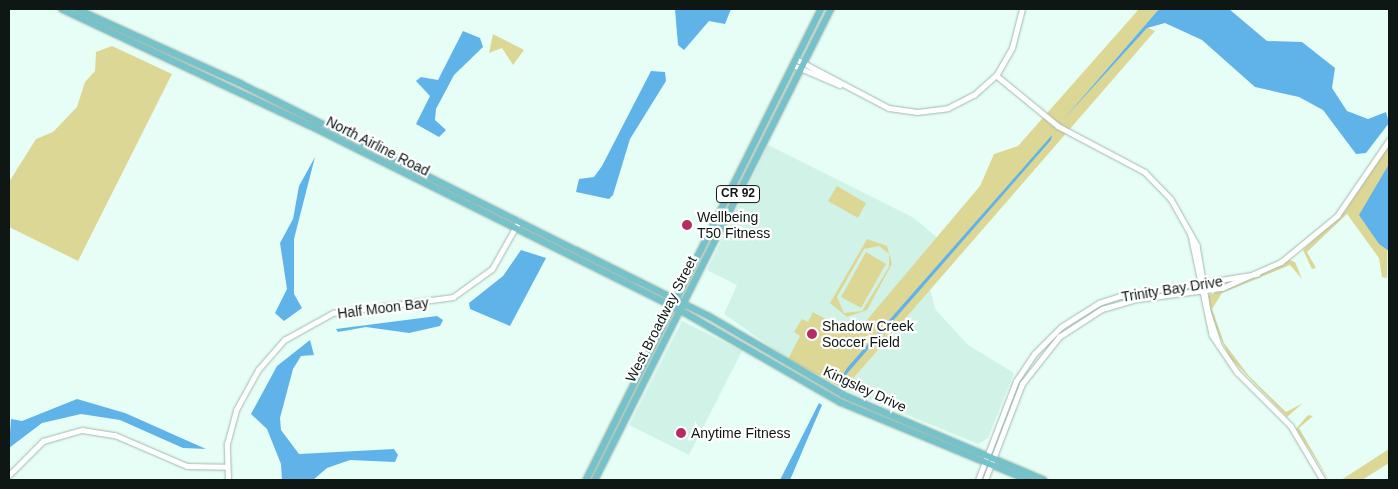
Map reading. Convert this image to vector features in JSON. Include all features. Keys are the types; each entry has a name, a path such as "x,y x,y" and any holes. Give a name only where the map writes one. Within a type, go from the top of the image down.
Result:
{"main road":[{"name":"North Airline Road","path":"62,9 198,73 680,310"},
{"name":"North Airline Road","path":"77,9 201,66 519,221 683,304"},
{"name":"West Broadway Street","path":"586,480 821,9"},
{"name":"West Broadway Street","path":"595,480 831,9"},
{"path":"198,73 201,66"},
{"path":"698,274 705,253 701,248"},
{"path":"579,261 583,253"},
{"name":"Kingsley Drive","path":"683,304 844,395 889,415 991,454 1044,480"},
{"name":"Kingsley Drive","path":"680,310 840,402 886,422 988,461 1028,480"},
{"path":"777,366 781,360"},
{"path":"840,402 844,395"},
{"path":"886,422 889,415"}],"street":[{"path":"794,62 889,108 930,111 969,98 996,75 1012,48 1022,9"},
{"path":"996,75 1058,126 1145,172 1171,199 1190,229 1200,254 1203,289 1219,345 1237,372 1291,426 1323,480"},
{"name":"Trinity Bay Drive","path":"978,480 1026,378 1070,329 1124,302 1203,289 1258,273 1298,252 1328,226 1389,140"},
{"name":"Half Moon Bay","path":"228,480 226,467 236,410 261,366 284,340 333,313 453,297 492,268 519,221"},
{"path":"9,475 44,441 82,430 115,435 188,466 226,467"},
{"name":"Trinity Bay Drive","path":"985,480 988,461"}],"shaded area":[{"path":"1139,9 1159,9 1062,121 1147,27 1155,31 844,389 788,359 800,336 794,332 802,319 808,322 813,312 855,334 980,186 994,154 1018,146"},
{"path":"493,34 524,50 513,65 502,48 489,53"},
{"path":"112,46 172,74 78,261 9,227 9,182 36,139 53,132 77,107 85,82 95,71 96,52"},
{"path":"1389,143 1387,278 1382,277 1379,258 1347,214 1307,252 1316,268 1312,269 1303,250 1345,211"},
{"path":"768,145 914,218 940,240 854,334 814,312 788,359 724,314 737,285 707,270"},
{"path":"837,186 866,203 858,218 828,201"},
{"path":"867,239 887,246 892,264 867,310 847,317 830,303","holes":["879,246 889,254 889,267 862,311 844,313 837,297 864,249"]},
{"path":"866,252 886,264 861,308 841,297"},
{"path":"1289,260 1295,262 1302,279 1290,265 1222,293 1212,309 1224,343 1249,376 1286,412 1303,403 1287,417 1230,358 1211,318 1207,296"},
{"path":"930,289 935,309 968,345 1014,373 988,438 978,444 844,389"},
{"path":"682,321 742,351 689,455 629,425"},
{"path":"1308,415 1313,416 1299,428 1329,480 1296,429"},
{"path":"1389,449 1389,463 1362,480 1341,480"}],"water":[{"path":"675,9 731,9 725,24 709,21 684,50 678,45"},
{"path":"1159,9 1229,9 1267,41 1302,42 1335,68 1332,88 1347,111 1368,119 1386,112 1389,123 1366,153 1356,154 1323,110 1299,97 1255,87 1202,40 1165,23 1147,28 1062,121"},
{"path":"463,31 480,38 483,47 454,75 436,109 435,120 446,130 439,137 416,124 430,96 416,81 421,77 438,80"},
{"path":"651,71 665,72 666,81 630,139 613,195 609,199 576,192 579,179 594,177 602,166"},
{"path":"1052,135 1051,140 837,385 847,368"},
{"path":"315,157 294,239 294,294 302,308 284,321 275,313 287,289 280,243 293,219 299,186"},
{"path":"1389,164 1389,251 1379,244 1359,215"},
{"path":"521,250 546,258 510,326 470,309 469,303 503,276"},
{"path":"437,316 443,320 440,326 409,333 366,327 338,332 336,329"},
{"path":"310,340 314,355 301,356 293,369 280,418 281,430 299,454 394,449 398,455 395,462 350,460 327,468 313,480 282,480 281,464 267,429 251,414 277,366"},
{"path":"77,399 125,413 206,449 183,448 120,420 81,414 42,423 9,448 11,419 22,421"},
{"path":"819,403 822,405 790,480 780,480"}],"place":[{"name":"Wellbeing T50 Fitness","path":"687,225"},
{"name":"Shadow Creek Soccer Field","path":"812,334"},
{"name":"Anytime Fitness","path":"681,433"}]}
